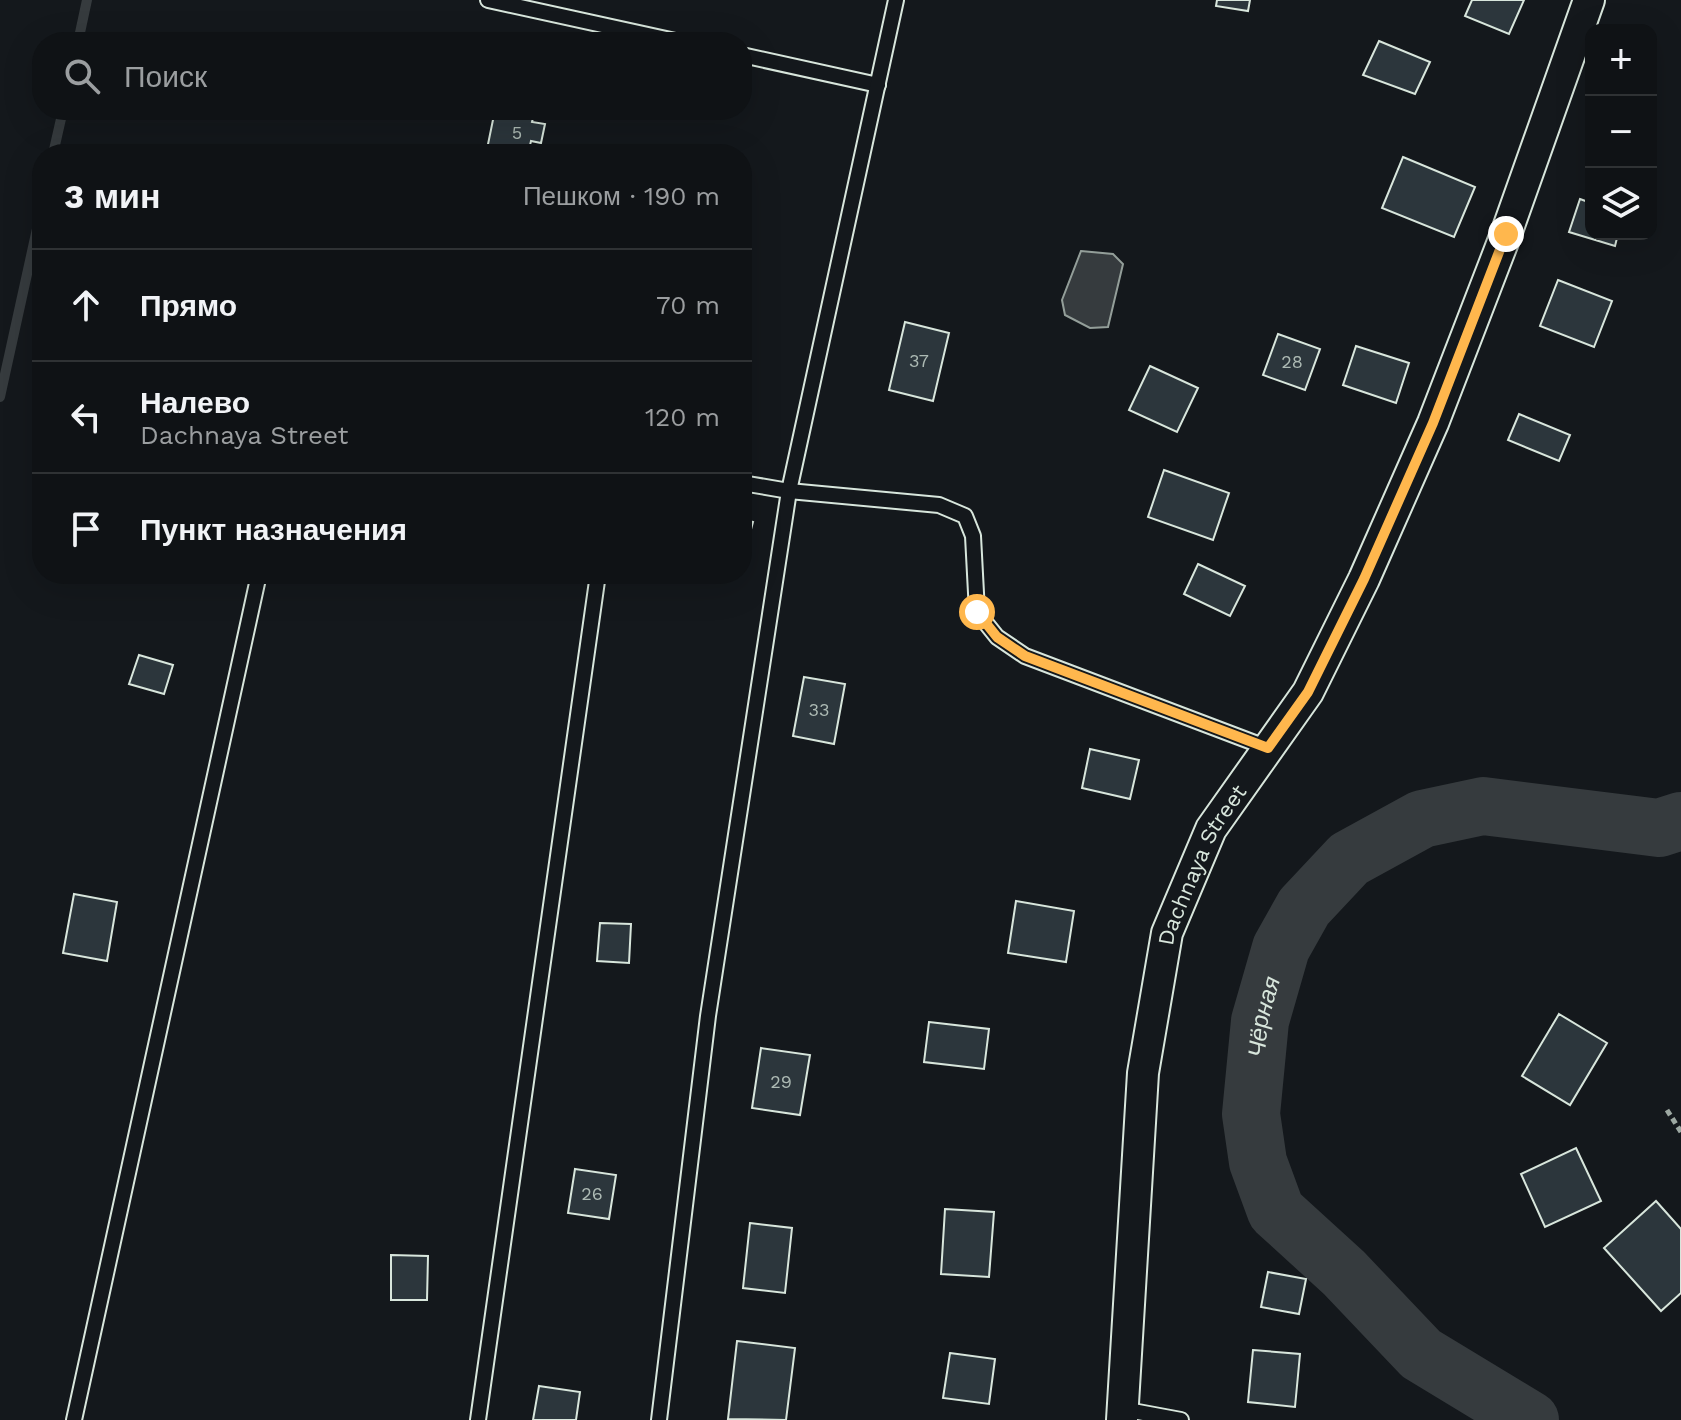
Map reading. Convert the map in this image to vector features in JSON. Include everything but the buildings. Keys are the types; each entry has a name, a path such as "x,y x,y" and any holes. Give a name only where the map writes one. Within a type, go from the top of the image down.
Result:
{"street":[{"name":"Dachnaya Street","path":"1122,1415 1143,1073 1167,933 1211,829 1308,692 1364,579 1433,423 1506,234 1589,0"}],"lane":[{"path":"488,0 634,32"},
{"path":"659,1420 708,1016 789,491 896,0"},
{"path":"752,57 878,85"},
{"path":"752,485 939,505 965,516 973,536 977,612 997,637 1025,656 1268,748"},
{"path":"74,1420 257,584"},
{"path":"478,1420 597,584"},
{"path":"1122,1415 1181,1420"}],"path":[{"path":"1667,1110 1681,1132"}],"shaded area":[{"path":"1081,251 1113,254 1123,264 1108,327 1090,328 1065,315 1062,300"}],"waterway":[{"path":"80,32 87,0"},
{"path":"55,144 61,120"},
{"path":"0,397 32,251"},
{"name":"Чёрная","path":"1530,1420 1421,1354 1344,1273 1276,1211 1258,1162 1251,1114 1260,1021 1281,948 1304,907 1349,859 1422,819 1483,806 1659,828 1681,821"}],"route":[{"path":"977,612 997,637 1025,656 1268,748 1308,692 1364,579 1433,423 1506,234"}]}
